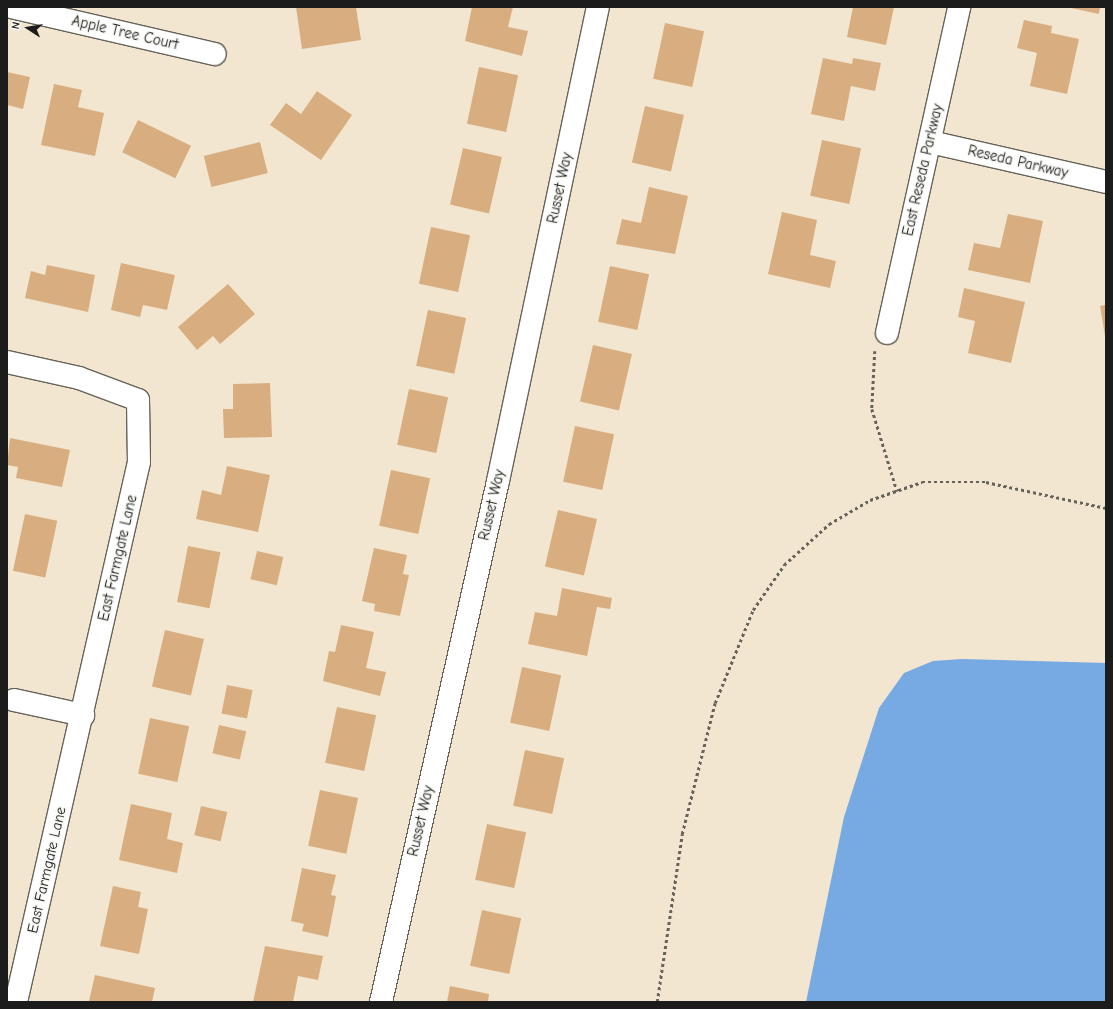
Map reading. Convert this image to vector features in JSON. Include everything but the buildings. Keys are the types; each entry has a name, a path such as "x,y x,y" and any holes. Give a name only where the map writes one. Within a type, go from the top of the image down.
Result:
{"street":[{"name":"Apple Tree Court","path":"11,7 215,54"},
{"name":"Russet Way","path":"380,1002 500,473 598,7"},
{"name":"East Reseda Parkway","path":"887,333 959,7"},
{"name":"Reseda Parkway","path":"930,142 1106,182"},
{"name":"East Farmgate Lane","path":"7,362 79,378 138,400 139,462 83,715 16,1002"},
{"path":"14,700 83,715"}],"path":[{"path":"887,333 877,336 872,370 872,409 897,491"},
{"path":"657,1002 682,834 715,703 753,610 784,565 829,524 870,500 922,482 986,482 1106,508"}],"water":[{"path":"962,659 1106,663 1106,1002 806,1002 844,817 879,708 904,673 933,661"}]}
